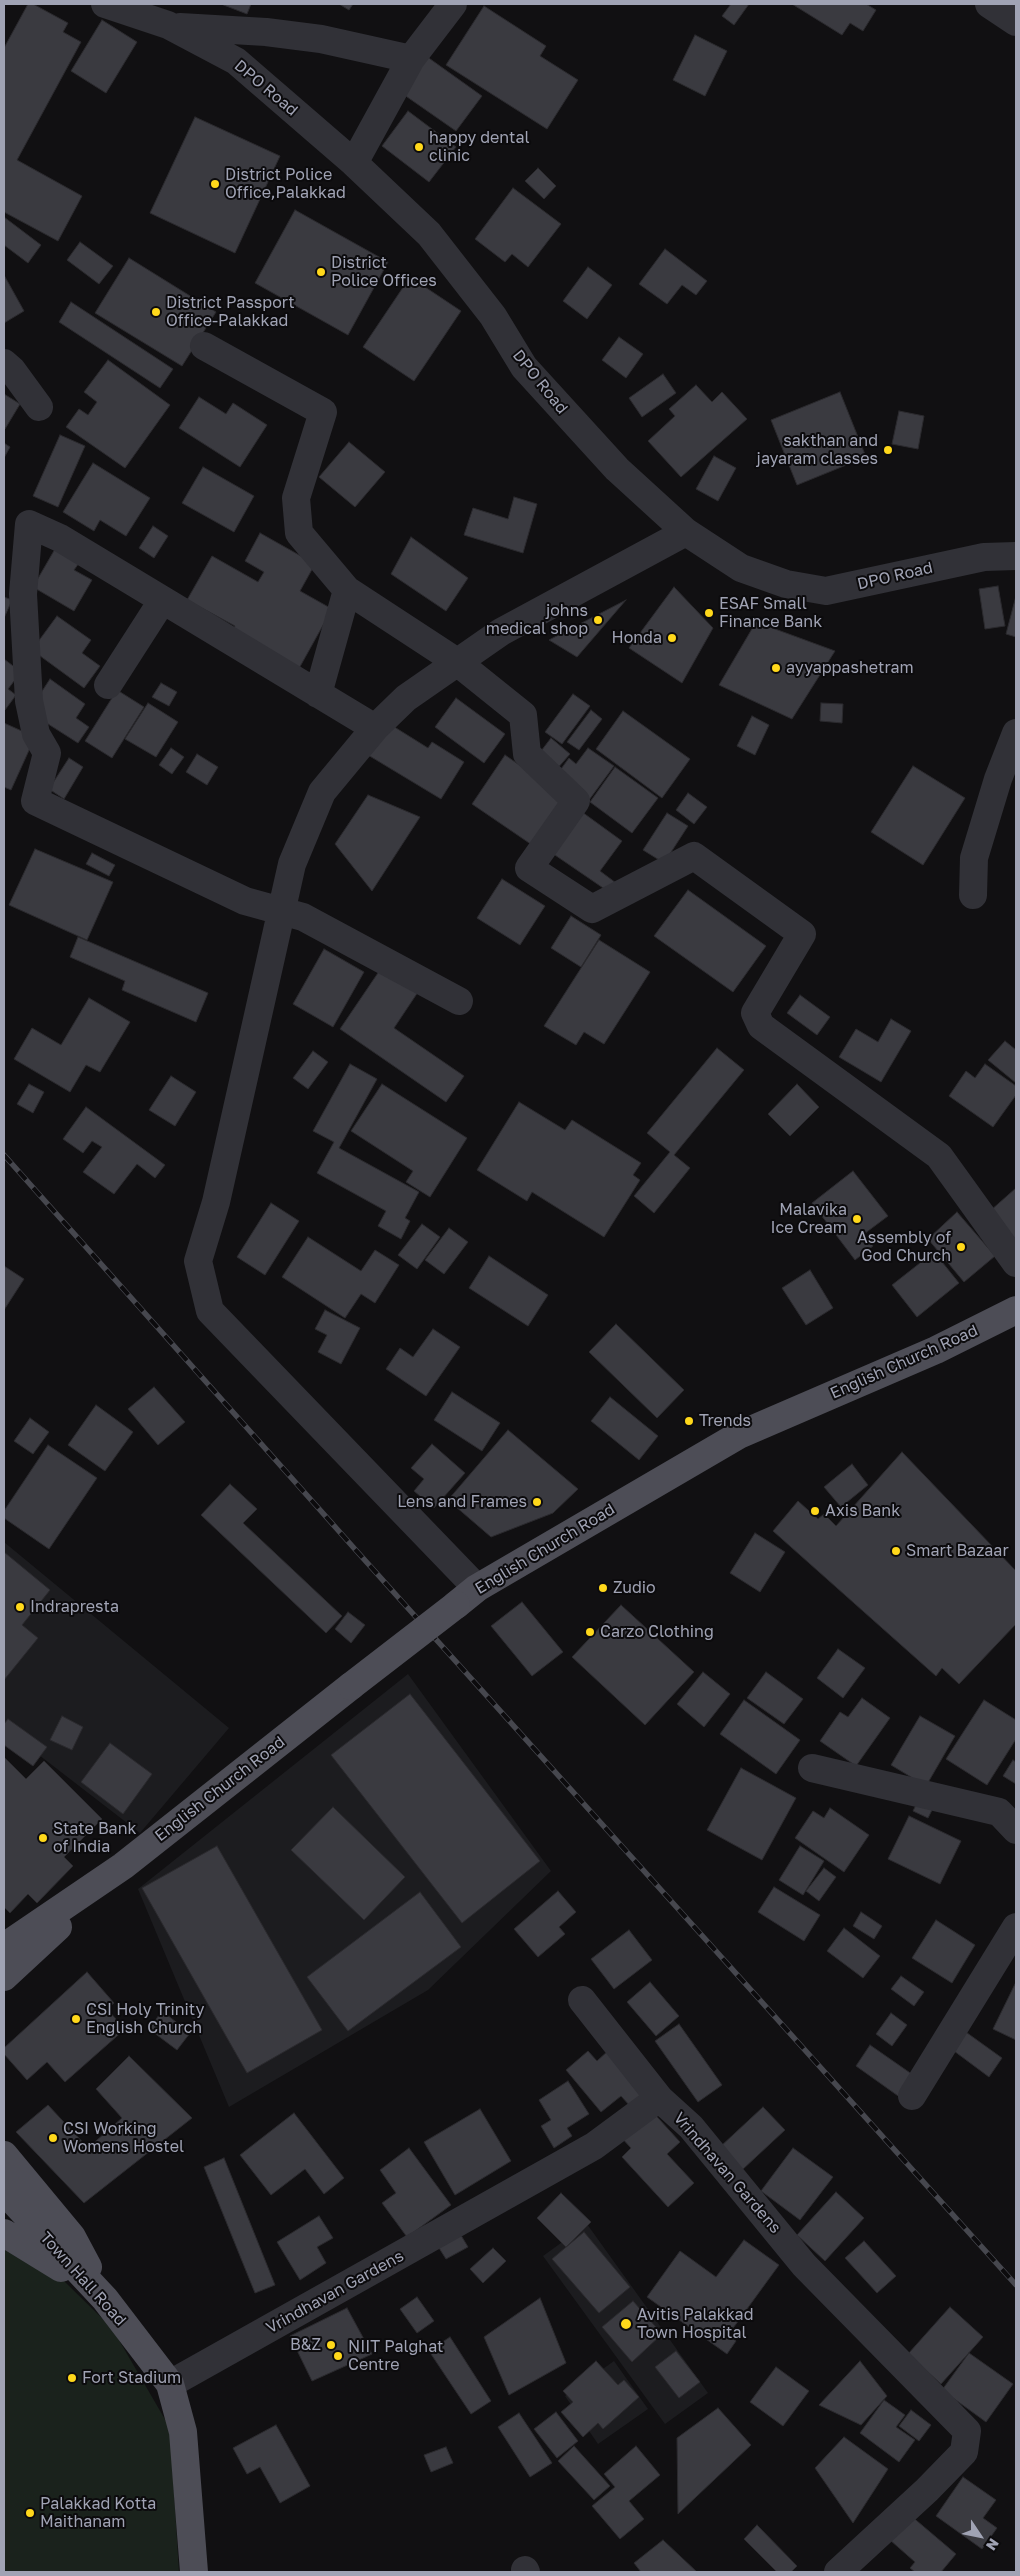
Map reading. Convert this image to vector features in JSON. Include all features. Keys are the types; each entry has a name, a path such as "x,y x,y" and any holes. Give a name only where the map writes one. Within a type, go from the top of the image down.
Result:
{"main road":[{"name":"English Church Road","path":"4,1947 123,1866 477,1588 739,1435 936,1350 1016,1310"},
{"name":"English Church Road","path":"4,1977 123,1866"},
{"path":"4,2155 72,2237 105,2299"},
{"name":"Town Hall Road","path":"4,2191 105,2299 170,2384 183,2432 194,2572"},
{"path":"4,2233 48,2259 105,2299"}],"street":[{"name":"DPO Road","path":"105,4 168,25 236,61 354,163 429,234 493,316 530,374 617,469 686,532 740,568 786,584 826,591 984,557 1016,556"},
{"path":"354,163 411,59 453,4"},
{"path":"989,4 1016,22"},
{"path":"168,25 266,32 321,39 411,59"},
{"path":"204,346 322,412 296,498 299,533 348,590 445,655 523,715 527,754 576,801 529,868 592,908 694,856 802,934 755,1013 762,1026 939,1156 1016,1263"},
{"path":"4,363 39,407"},
{"path":"374,728 60,538 29,524 23,594 29,702 36,734 46,753 35,801 266,906 303,917 459,1001"},
{"path":"477,1588 210,1311 198,1261 216,1202 262,992 266,906 292,864 322,792 374,728 406,698 445,655 500,632 686,532"},
{"path":"318,694 348,590"},
{"path":"108,685 162,601"},
{"path":"973,896 974,858 998,779 1016,733"},
{"path":"812,1768 999,1812 1016,1830"},
{"path":"912,2096 1016,1927"},
{"path":"582,2000 659,2098"},
{"name":"Vrindhavan Gardens","path":"170,2384 594,2146 659,2098 697,2134 804,2265 967,2431 964,2452 927,2490 838,2572"}],"shaded area":[{"path":"4,1542 229,1728 140,1833 4,1728"},
{"path":"408,1674 551,1871 428,1990 229,2107 138,1889"},
{"name":"Avitis Palakkad Town Hospital","path":"587,2224 708,2393 665,2424 543,2256"},
{"name":"Fort Stadium","path":"4,2243 64,2281 112,2328 170,2428 179,2572 4,2572"},
{"name":"Avitis Palakkad Town Hospital","path":"614,2361 648,2409 598,2444 565,2396"}],"building":[{"path":"28,4 33,4 68,23 63,32 81,42 17,160 82,196 58,241 4,212 4,48"},
{"path":"221,4 251,4 247,14"},
{"path":"339,4 353,4 349,10"},
{"path":"731,4 749,4 734,25 722,16"},
{"path":"792,4 866,4 876,10 863,31 850,23 842,35"},
{"path":"484,6 546,46 540,56 578,80 547,129 446,65"},
{"path":"102,20 137,42 106,93 71,71"},
{"path":"695,35 727,51 705,96 673,80"},
{"path":"426,56 482,96 456,131 400,92"},
{"name":"happy dental clinic","path":"408,111 456,147 429,182 382,146"},
{"name":"District Police Office,Palakkad","path":"195,117 280,156 235,253 150,213"},
{"path":"538,168 556,186 544,199 525,181"},
{"path":"513,188 561,224 528,267 512,254 505,262 475,239"},
{"name":"District Police Offices","path":"295,210 388,262 348,335 255,283"},
{"path":"4,217 41,245 28,263 4,245"},
{"path":"80,242 113,266 99,284 67,260"},
{"path":"665,249 707,281 696,295 682,285 667,304 639,284"},
{"name":"District Passport Office-Palakkad","path":"129,258 216,312 182,366 95,313"},
{"path":"588,267 612,285 587,319 563,301"},
{"path":"4,275 24,311 4,323"},
{"path":"410,277 461,311 414,381 363,347"},
{"path":"71,302 173,369 160,388 59,322"},
{"path":"619,337 643,354 626,378 602,360"},
{"path":"108,360 170,405 125,468 66,427 79,409 88,415 97,402 84,392"},
{"path":"663,374 676,393 642,417 629,398"},
{"path":"696,385 712,402 722,392 747,419 681,477 648,441 675,416 669,409"},
{"path":"840,392 866,457 797,485 771,420"},
{"path":"4,394 20,404 5,429 4,428"},
{"path":"199,397 226,414 233,403 267,425 240,467 179,428"},
{"path":"899,411 924,416 918,449 892,444"},
{"path":"60,435 85,446 58,507 33,496"},
{"path":"349,442 385,472 355,507 319,477"},
{"path":"4,443 10,447 4,458"},
{"path":"714,456 736,468 718,501 696,489"},
{"path":"93,463 150,498 126,536 100,520 94,531 63,512"},
{"path":"203,467 254,496 234,532 182,503"},
{"path":"514,497 537,504 523,553 464,535 473,508 508,519"},
{"path":"153,526 168,536 154,558 139,548"},
{"path":"260,533 315,564 300,591 332,609 297,672 230,635 235,626 187,600 212,556 258,582 264,572 245,561"},
{"path":"411,537 468,578 446,611 391,574"},
{"path":"55,549 79,563 74,570 92,580 74,611 33,587"},
{"path":"998,586 1005,626 985,629 979,589"},
{"name":"Honda","path":"674,587 713,628 682,683 629,648"},
{"path":"1016,596 1016,637 1006,634"},
{"path":"4,597 12,600 4,618"},
{"name":"johns medical shop","path":"626,600 577,657 549,640"},
{"path":"57,616 91,640 82,653 100,666 84,688 32,650"},
{"name":"ayyappashetram","path":"756,622 835,651 792,719 719,685"},
{"path":"4,659 21,672 8,689 16,695 5,710"},
{"path":"50,679 85,704 76,718 89,727 78,743 34,715 33,705"},
{"path":"161,683 177,692 169,706 152,697"},
{"path":"117,690 144,707 112,758 85,741"},
{"path":"573,694 590,706 562,744 545,732"},
{"path":"456,698 505,734 484,763 435,727"},
{"path":"148,703 178,722 156,757 125,739"},
{"path":"821,703 843,704 842,723 820,721"},
{"path":"591,710 602,719 579,750 567,742"},
{"path":"623,711 690,759 662,798 596,749"},
{"path":"752,716 769,725 755,755 737,746"},
{"path":"4,723 35,737 11,790 4,787"},
{"path":"388,723 428,748 432,742 464,762 441,799 368,755"},
{"path":"551,738 570,754 556,770 538,755"},
{"path":"171,748 184,757 172,774 159,765"},
{"path":"588,748 614,766 589,800 556,776 569,758 576,764"},
{"path":"197,754 218,767 207,785 186,772"},
{"path":"505,755 571,801 538,849 472,804"},
{"path":"69,758 83,767 64,799 49,789"},
{"path":"913,766 965,798 923,865 871,832"},
{"path":"615,767 658,798 632,833 590,802"},
{"path":"688,793 707,807 694,824 676,810"},
{"path":"368,795 420,817 372,891 335,844"},
{"path":"582,812 622,841 600,871 616,883 609,892 552,853"},
{"path":"667,813 688,826 664,863 643,850"},
{"path":"35,849 113,882 87,940 9,905"},
{"path":"92,853 115,865 109,876 86,864"},
{"path":"502,879 545,906 520,945 477,918"},
{"path":"688,890 766,946 733,992 654,936"},
{"path":"571,916 601,935 581,967 551,948"},
{"path":"78,937 208,993 196,1022 122,990 125,981 70,957"},
{"path":"599,940 650,972 604,1044 584,1032 576,1045 544,1026"},
{"path":"324,949 364,972 333,1027 293,1004"},
{"path":"382,967 418,992 394,1028 464,1076 446,1102 340,1029"},
{"path":"800,995 830,1017 817,1035 787,1013"},
{"path":"89,998 130,1022 100,1072 86,1065 70,1092 14,1059 32,1028 61,1045"},
{"path":"891,1019 911,1031 881,1082 839,1057 856,1029 878,1042"},
{"path":"1005,1041 1016,1050 1016,1083 988,1060"},
{"path":"717,1048 744,1070 674,1155 690,1168 654,1213 634,1196 670,1152 647,1133"},
{"path":"313,1051 328,1062 308,1089 293,1078"},
{"path":"350,1064 377,1079 339,1148 419,1192 405,1218 410,1221 401,1239 378,1226 386,1211 317,1173 334,1142 313,1131"},
{"path":"985,1064 1016,1086 1016,1095 993,1127 949,1096 966,1071 975,1078"},
{"path":"171,1076 196,1092 175,1126 149,1110"},
{"path":"29,1084 44,1092 33,1113 17,1104"},
{"path":"382,1084 467,1138 430,1197 406,1182 413,1171 351,1131"},
{"path":"797,1084 819,1107 790,1136 768,1114"},
{"path":"519,1102 565,1130 572,1120 641,1163 633,1175 640,1180 604,1237 532,1192 527,1201 477,1170"},
{"path":"86,1107 165,1165 155,1178 137,1164 114,1194 83,1172 102,1147 92,1141 83,1153 63,1139"},
{"path":"853,1171 888,1216 864,1234 873,1246 855,1260 812,1203"},
{"path":"1016,1188 1016,1242 990,1211"},
{"path":"271,1203 299,1221 265,1275 237,1257"},
{"name":"Assembly of God Church","path":"957,1212 995,1256 964,1282 928,1239"},
{"path":"422,1224 440,1237 417,1269 398,1255"},
{"path":"449,1228 468,1242 444,1274 425,1260"},
{"path":"308,1237 361,1271 375,1250 399,1265 375,1303 361,1294 345,1318 282,1277"},
{"path":"934,1252 959,1283 917,1317 892,1285"},
{"path":"489,1256 548,1295 528,1326 469,1288"},
{"path":"4,1266 24,1279 4,1310"},
{"path":"810,1270 833,1308 806,1325 782,1288"},
{"path":"325,1310 360,1328 341,1364 318,1352 327,1335 315,1329"},
{"path":"616,1324 684,1390 657,1418 589,1352"},
{"path":"433,1329 460,1347 426,1396 386,1369 400,1348 413,1357"},
{"path":"154,1387 185,1422 158,1445 128,1409"},
{"path":"452,1392 500,1423 482,1451 434,1420"},
{"path":"610,1397 658,1436 639,1460 591,1421"},
{"path":"96,1405 133,1432 105,1471 68,1445"},
{"path":"30,1418 49,1432 33,1454 14,1441"},
{"path":"508,1430 578,1489 553,1513 491,1537 448,1500"},
{"path":"432,1444 465,1473 434,1508 414,1491 424,1479 411,1468"},
{"path":"48,1445 97,1478 49,1549 4,1518 4,1511"},
{"name":"Smart Bazaar","path":"902,1452 1016,1571 1016,1624 959,1684 942,1668 936,1676 773,1531 798,1501 818,1519 824,1514 836,1526"},
{"path":"852,1464 868,1485 841,1507 824,1487"},
{"path":"230,1484 257,1509 243,1523 342,1616 326,1633 201,1515"},
{"path":"755,1533 785,1552 760,1592 730,1573"},
{"name":"Indrapresta","path":"4,1552 50,1590 22,1625 38,1638 4,1680"},
{"path":"522,1602 563,1652 532,1676 491,1626"},
{"path":"621,1605 694,1672 645,1725 572,1657"},
{"path":"348,1612 365,1625 351,1643 335,1629"},
{"path":"838,1649 865,1668 843,1698 817,1678"},
{"path":"703,1672 730,1694 704,1727 677,1704"},
{"path":"766,1672 803,1699 784,1724 747,1698"},
{"path":"410,1694 540,1861 462,1923 331,1755"},
{"path":"862,1698 890,1718 856,1766 820,1741 840,1712 848,1717"},
{"path":"744,1700 800,1740 776,1774 720,1734"},
{"path":"984,1700 1016,1720 1016,1739 987,1785 946,1759"},
{"path":"62,1716 83,1727 72,1750 50,1740"},
{"path":"920,1716 955,1736 926,1786 891,1765"},
{"path":"8,1719 47,1747 33,1766 4,1745 4,1724"},
{"path":"110,1743 152,1774 123,1814 81,1782"},
{"name":"State Bank of India","path":"4,1757 26,1779 44,1761 102,1819 64,1857 73,1866 37,1903 28,1894 10,1913 4,1907"},
{"path":"1013,1760 1016,1762 1016,1784 1003,1776"},
{"path":"741,1768 796,1798 762,1860 707,1830"},
{"path":"919,1799 934,1806 928,1818 913,1811"},
{"path":"333,1807 405,1877 364,1920 291,1850"},
{"path":"830,1808 869,1835 844,1872 795,1838 813,1811 824,1818"},
{"path":"909,1816 961,1841 940,1884 888,1859"},
{"path":"217,1846 322,2030 247,2073 142,1888"},
{"path":"800,1846 824,1861 803,1895 779,1880"},
{"path":"824,1868 836,1877 819,1901 806,1891"},
{"path":"774,1887 820,1915 804,1941 758,1912"},
{"path":"558,1891 576,1912 559,1927 565,1934 538,1957 514,1929"},
{"path":"420,1892 461,1947 348,2031 307,1977"},
{"path":"861,1912 882,1926 874,1939 853,1926"},
{"path":"936,1920 975,1945 952,1983 912,1958"},
{"path":"844,1928 880,1956 863,1978 827,1951"},
{"path":"629,1930 652,1960 614,1989 591,1959"},
{"name":"CSI Holy Trinity English Church","path":"87,1972 114,2003 107,2009 125,2029 65,2082 47,2062 27,2080 4,2054 4,2048"},
{"path":"901,1976 924,1992 914,2006 891,1989"},
{"path":"650,1982 679,2016 656,2036 627,2002"},
{"path":"1016,1982 1016,2040 993,2029"},
{"path":"162,2011 190,2033 177,2050 149,2029"},
{"path":"891,2013 907,2025 892,2046 876,2034"},
{"path":"679,2024 722,2085 698,2102 655,2041"},
{"path":"963,2030 1002,2058 989,2077 950,2048"},
{"path":"870,2045 916,2077 901,2098 856,2066"},
{"path":"609,2050 645,2092 630,2106 621,2096 601,2112 566,2070 588,2051 597,2061"},
{"path":"129,2056 192,2118 84,2203 16,2132 48,2105 88,2148 122,2118 96,2089"},
{"path":"568,2081 589,2114 567,2128 572,2136 554,2148 541,2126 551,2120 539,2100"},
{"path":"763,2107 785,2130 742,2170 720,2147"},
{"path":"649,2108 680,2142 667,2154 694,2183 668,2207 622,2157 631,2148 619,2135"},
{"path":"480,2109 511,2161 455,2195 424,2142"},
{"path":"294,2113 344,2178 324,2194 305,2169 271,2195 240,2155"},
{"path":"409,2148 451,2205 407,2237 382,2203 396,2193 380,2170"},
{"path":"793,2148 833,2177 800,2220 761,2191"},
{"path":"224,2158 275,2285 255,2293 204,2167"},
{"path":"836,2192 864,2218 825,2261 797,2235"},
{"path":"561,2193 591,2222 566,2247 537,2218"},
{"path":"319,2216 333,2238 317,2247 326,2263 300,2280 277,2242"},
{"path":"456,2227 468,2247 446,2259 434,2240"},
{"path":"584,2232 630,2287 599,2313 552,2259"},
{"path":"744,2240 779,2265 728,2335 736,2341 727,2354 647,2297 680,2251 716,2277"},
{"path":"864,2241 896,2276 877,2293 845,2258"},
{"path":"493,2248 506,2261 483,2283 470,2269"},
{"path":"417,2297 434,2321 417,2333 400,2309"},
{"path":"540,2298 566,2363 509,2395 484,2337"},
{"path":"633,2301 662,2334 632,2362 602,2327"},
{"path":"950,2307 983,2337 941,2384 908,2354"},
{"name":"B&Z","path":"347,2308 372,2354 312,2381 290,2336"},
{"path":"450,2337 491,2401 471,2414 429,2351"},
{"path":"676,2351 700,2382 679,2398 655,2367"},
{"path":"969,2353 1013,2384 986,2422 942,2390"},
{"name":"Avitis Palakkad Town Hospital","path":"596,2361 618,2385 624,2380 639,2397 603,2429 598,2423 583,2437 561,2412 573,2402 563,2391"},
{"path":"860,2361 887,2396 861,2425 819,2405"},
{"path":"776,2367 809,2391 783,2426 750,2402"},
{"path":"884,2400 905,2415 896,2427 915,2440 899,2462 860,2433"},
{"path":"718,2408 751,2445 678,2514 677,2438"},
{"path":"911,2410 931,2425 919,2441 899,2426"},
{"path":"556,2412 578,2441 557,2458 534,2429"},
{"path":"519,2413 552,2463 530,2477 498,2427"},
{"path":"276,2425 310,2486 280,2503 260,2467 247,2474 233,2448"},
{"path":"844,2437 888,2469 853,2523 815,2468"},
{"path":"574,2446 610,2486 594,2500 558,2461"},
{"path":"636,2446 660,2475 629,2501 644,2519 620,2539 592,2506 615,2487 604,2474"},
{"path":"446,2447 453,2463 431,2472 424,2455"},
{"path":"963,2477 996,2500 983,2518 997,2528 982,2549 936,2516"},
{"path":"910,2515 956,2554 941,2572 915,2572 910,2568 915,2562 890,2540"},
{"path":"757,2525 797,2566 791,2572 777,2572 744,2539"},
{"path":"663,2540 697,2572 641,2572 634,2563"}],"railway":[{"path":"4,1155 353,1547 1016,2285"}],"place":[{"name":"happy dental clinic","path":"419,147"},
{"name":"District Police Office,Palakkad","path":"215,184"},
{"name":"District Police Offices","path":"321,272"},
{"name":"District Passport Office-Palakkad","path":"156,312"},
{"name":"sakthan and jayaram classes","path":"888,450"},
{"name":"ESAF Small Finance Bank","path":"709,613"},
{"name":"johns medical shop","path":"598,620"},
{"name":"Honda","path":"672,638"},
{"name":"ayyappashetram","path":"776,668"},
{"name":"Malavika Ice Cream","path":"857,1219"},
{"name":"Assembly of God Church","path":"961,1247"},
{"name":"Trends","path":"689,1421"},
{"name":"Lens and Frames","path":"537,1502"},
{"name":"Axis Bank","path":"815,1511"},
{"name":"Smart Bazaar","path":"896,1551"},
{"name":"Zudio","path":"603,1588"},
{"name":"Indrapresta","path":"20,1607"},
{"name":"Carzo Clothing","path":"590,1632"},
{"name":"State Bank of India","path":"43,1838"},
{"name":"CSI Holy Trinity English Church","path":"76,2019"},
{"name":"CSI Working Womens Hostel","path":"53,2138"},
{"name":"Avitis Palakkad Town Hospital","path":"626,2324"},
{"name":"B&Z","path":"331,2345"},
{"name":"NIIT Palghat Centre","path":"338,2356"},
{"name":"Fort Stadium","path":"72,2378"},
{"name":"Palakkad Kotta Maithanam","path":"30,2513"}]}
